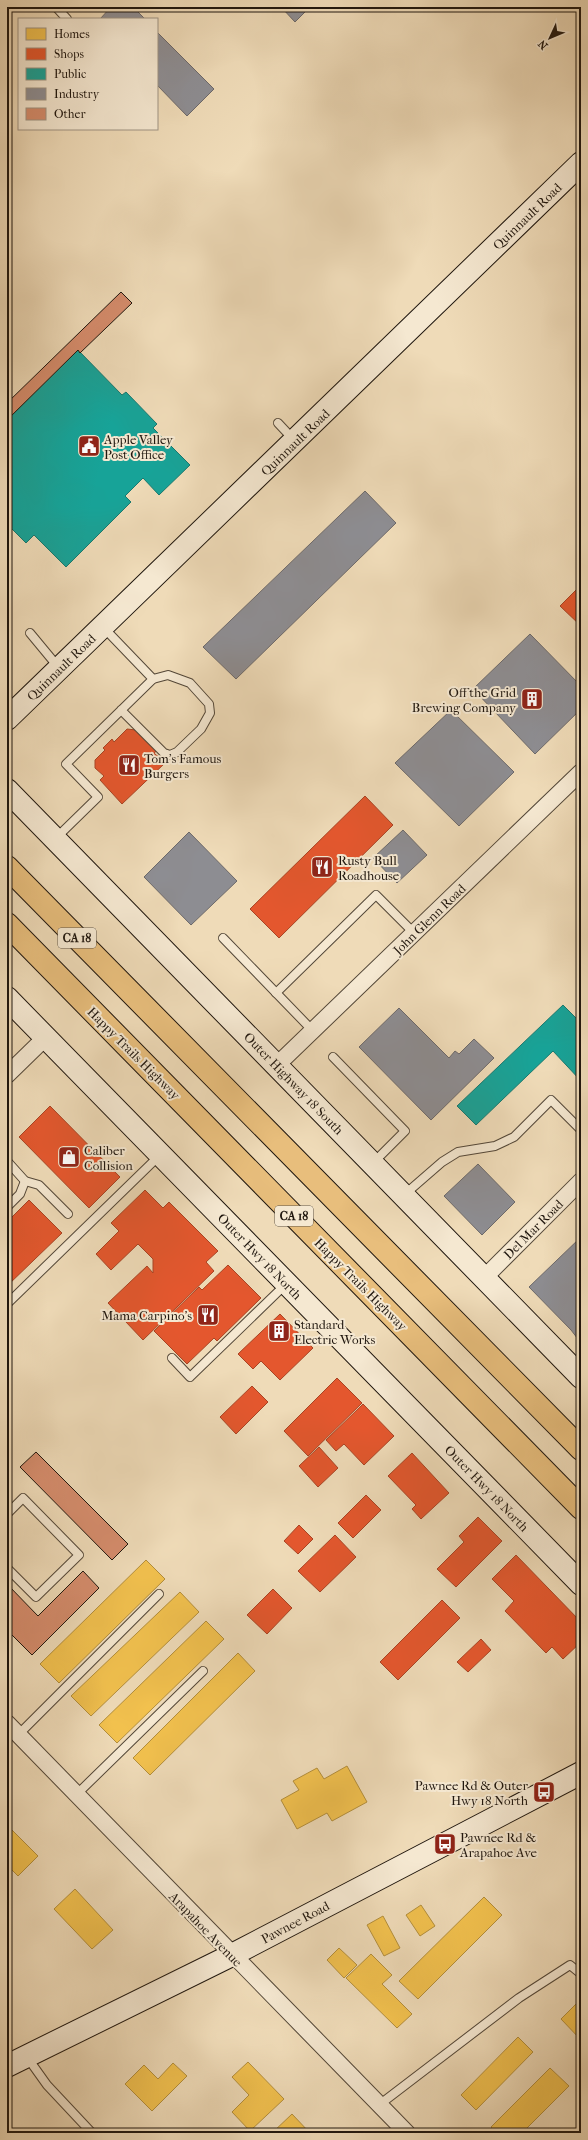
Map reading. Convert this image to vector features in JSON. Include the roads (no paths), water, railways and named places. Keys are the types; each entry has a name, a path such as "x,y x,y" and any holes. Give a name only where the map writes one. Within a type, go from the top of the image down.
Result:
{"main road":[{"name":"CA 18","path":"7,867 581,1449"},
{"name":"Happy Trails Highway","path":"7,924 581,1508"}],"street":[{"name":"Quinnault Road","path":"7,719 581,163"},
{"name":"John Glenn Road","path":"277,1065 581,772"},
{"name":"Outer Highway 18 South","path":"7,790 581,1376"},
{"name":"Outer Hwy 18 North","path":"7,998 581,1584"},
{"path":"10,1067 46,1037"},
{"name":"Del Mar Road","path":"484,1278 581,1181"},
{"name":"Arapahoe Avenue","path":"7,1723 407,2133"},
{"name":"Pawnee Road","path":"7,2066 232,1955 581,1773"}],"lane":[{"path":"56,7 66,18"},
{"path":"278,423 295,441"},
{"path":"103,627 153,679"},
{"path":"30,633 60,669"},
{"path":"55,839 98,797 66,764 121,710 153,679 168,675 190,683 209,704 210,713 201,729 177,752 170,755 164,753 121,710"},
{"path":"276,993 376,895 414,933"},
{"path":"223,938 313,1031"},
{"path":"333,1057 405,1131 372,1163"},
{"path":"404,1195 442,1162 458,1152 495,1146 514,1137 551,1100 581,1130"},
{"path":"7,1304 161,1155"},
{"path":"7,1161 25,1180 39,1185 68,1214"},
{"path":"7,1207 20,1194 25,1180"},
{"path":"172,1358 190,1377 287,1284"},
{"path":"7,1514 23,1498 79,1555 36,1597 7,1568"},
{"path":"18,1735 159,1594"},
{"path":"76,1795 203,1671"},
{"path":"379,2105 519,1998 570,1964 581,1974"},
{"path":"26,2057 47,2085 92,2133"}],"place":[{"name":"Apple Valley Post Office","path":"89,446"},
{"name":"Off the Grid Brewing Company","path":"532,699"},
{"name":"Tom's Famous Burgers","path":"129,765"},
{"name":"Rusty Bull Roadhouse","path":"322,867"},
{"name":"Caliber Collision","path":"69,1157"},
{"name":"Mama Carpino's","path":"208,1315"},
{"name":"Standard Electric Works","path":"279,1331"},
{"name":"Pawnee Rd & Outer Hwy 18 North","path":"544,1792"},
{"name":"Pawnee Rd & Arapahoe Ave","path":"445,1844"}]}
